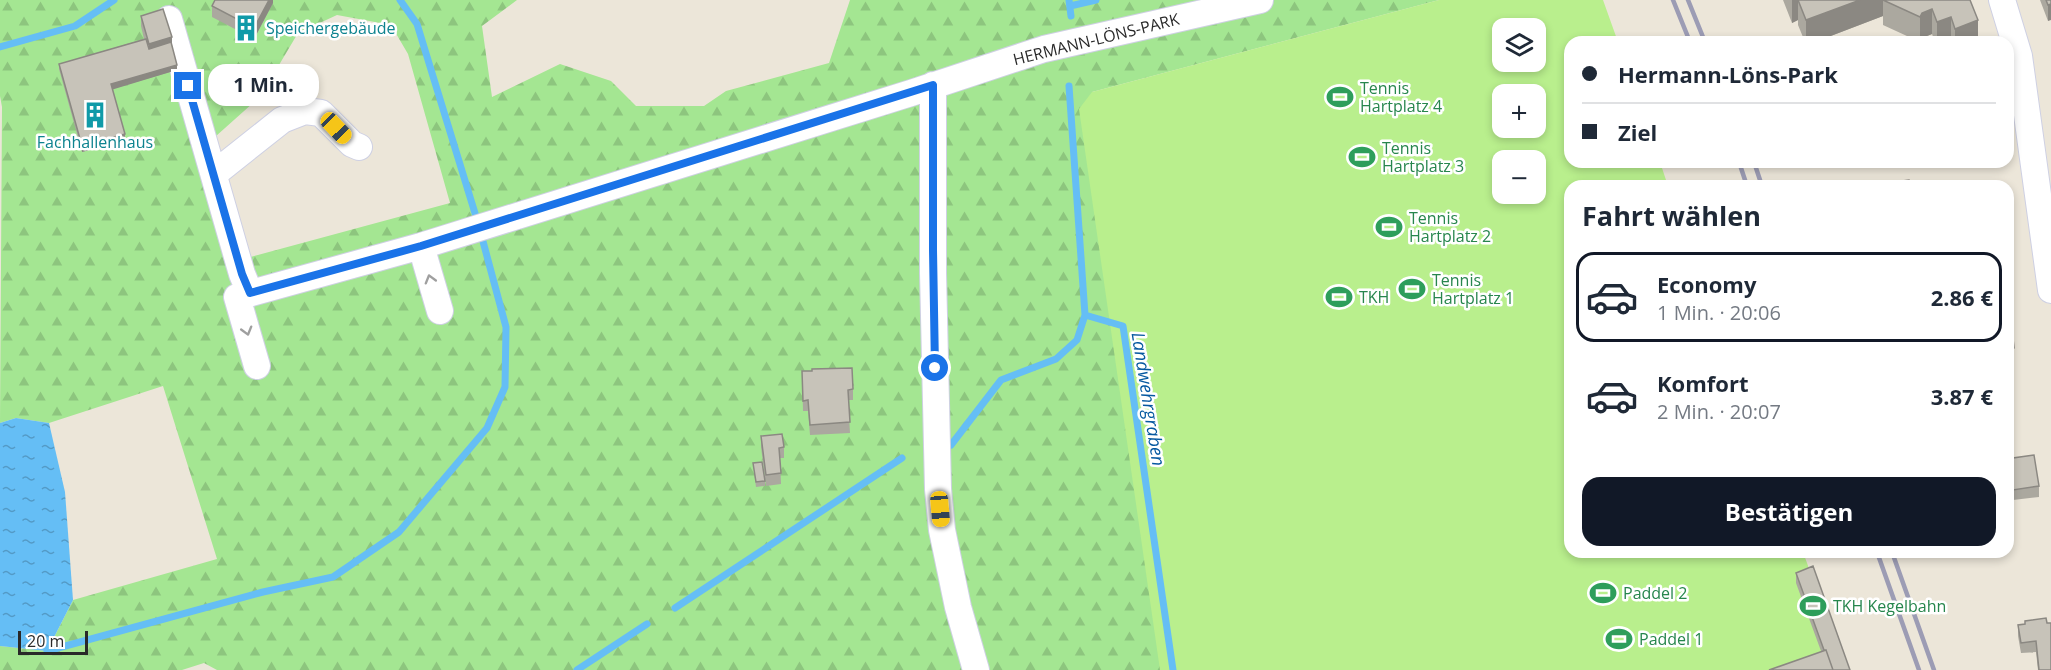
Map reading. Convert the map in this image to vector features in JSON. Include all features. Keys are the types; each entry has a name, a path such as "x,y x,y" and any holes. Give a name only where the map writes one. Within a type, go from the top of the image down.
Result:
{"street":[{"name":"HERMANN-LÖNS-PARK","path":"243,295 421,246 1044,49 1260,0"},
{"path":"2002,0 2013,36"},
{"path":"169,19 242,274 243,295 257,366"},
{"path":"2014,40 2019,56 2051,290"},
{"path":"933,85 933,261 938,489 942,530 958,607 976,670"},
{"path":"214,174 282,120 304,111 321,113 352,144 360,147"},
{"path":"421,246 440,311"}],"green space":[{"path":"0,0 517,0 482,26 492,97 560,64 611,81 636,106 704,106 726,91 829,63 850,0 1439,0 1092,92 1188,670 217,670 204,663 182,670 0,670 0,646 47,651 73,600 217,559 163,386 49,423 16,418 0,423 2,107","holes":["337,15 391,25 408,54 450,203 232,262 197,153 253,103 298,33"]},
{"name":"TKH","path":"1439,0 1603,0 1616,36 1564,36 1564,168 1662,168 1666,180 1564,180 1564,558 1805,558 1846,670 1160,670 1079,109 1092,92"}],"water":[{"path":"16,418 49,423 65,492 73,600 47,651 0,646 0,423"}],"building":[{"path":"215,0 269,0 254,28 212,6"},
{"path":"1798,0 1860,0 1806,20"},
{"path":"1883,0 1970,0 1978,20 1955,29 1951,17 1937,22 1932,9 1922,13 1920,17"},
{"path":"163,9 172,37 149,44 141,16"},
{"name":"Fachhallenhaus","path":"146,39 149,49 171,42 177,65 111,84 125,134 82,146 59,64"},
{"path":"852,368 853,389 848,390 850,422 810,425 808,400 803,401 802,371"},
{"path":"782,434 784,447 779,448 781,473 766,475 761,436"},
{"path":"2034,455 2039,486 2014,490 2014,458"},
{"path":"762,462 765,481 756,482 753,463"},
{"name":"TKH Kegelbahn","path":"1813,566 1850,670 1833,670 1796,573"},
{"path":"2046,618 2047,623 2051,623 2051,670 2039,670 2036,641 2021,643 2018,625 2025,624 2025,621"},
{"path":"1826,650 1833,670 1769,670"}],"waterway":[{"path":"0,47 75,26 114,0"},
{"path":"400,0 417,24 478,223"},
{"name":"Landwehrgraben","path":"1069,0 1071,16"},
{"path":"1070,6 1096,0"},
{"name":"Landwehrgraben","path":"1069,86 1085,315 1123,326 1173,670"},
{"path":"47,651 263,592 333,577 399,532 487,428 505,387 506,327 481,234"},
{"path":"951,445 1001,380 1056,359 1077,340 1085,315"},
{"path":"675,608 902,458"},
{"path":"577,670 647,624"}],"railway":[{"path":"1673,0 1688,36"},
{"path":"1688,0 1703,36"},
{"path":"1741,168 1745,180"},
{"path":"1756,168 1760,180"},
{"path":"1879,558 1919,670"},
{"path":"1894,558 1934,670"}],"place":[{"name":"Speichergebäude","path":"246,28"},
{"name":"Tennis Hartplatz 4","path":"1340,97"},
{"name":"Fachhallenhaus","path":"95,115"},
{"name":"Tennis Hartplatz 3","path":"1362,157"},
{"name":"Tennis Hartplatz 2","path":"1389,227"},
{"name":"Tennis Hartplatz 1","path":"1412,289"},
{"name":"TKH","path":"1339,297"},
{"name":"Paddel 2","path":"1603,593"},
{"name":"TKH Kegelbahn","path":"1813,606"},
{"name":"Paddel 1","path":"1619,639"}],"route":[{"path":"188,86 242,274 250,293 421,246 933,85 935,368"}]}
